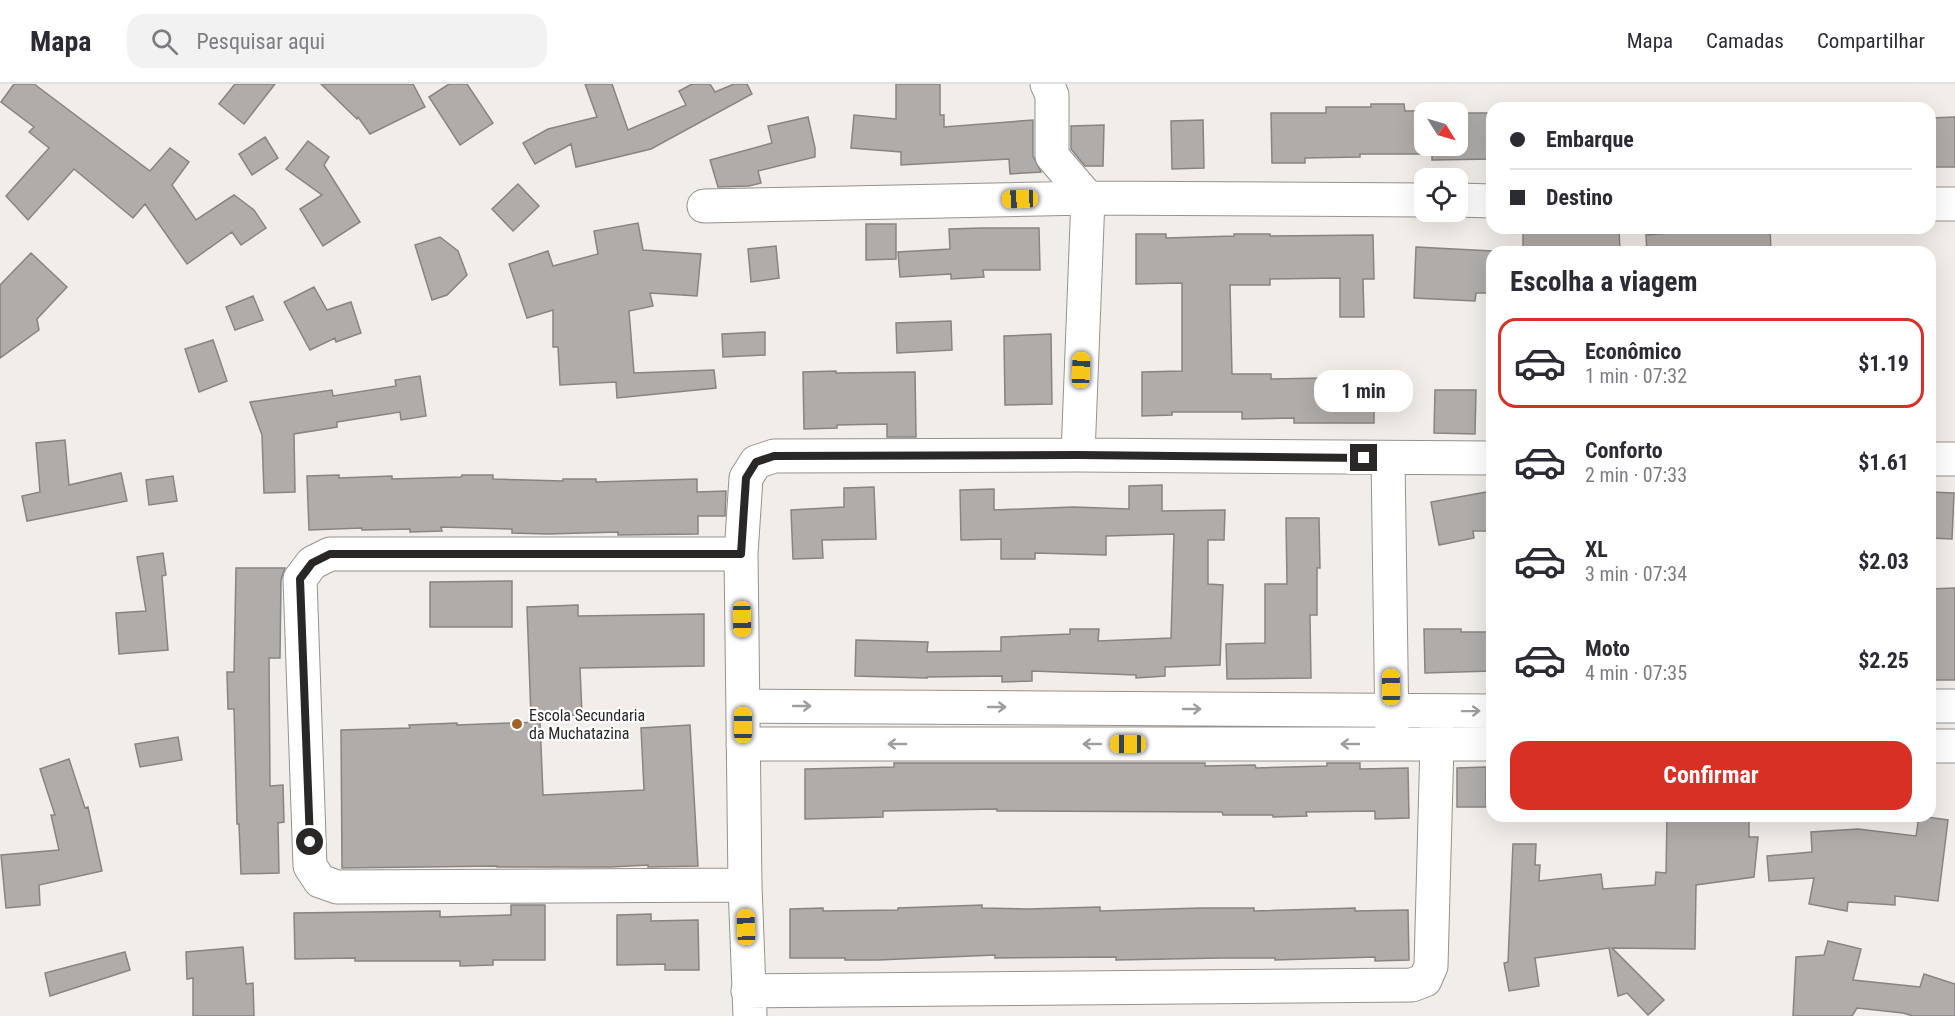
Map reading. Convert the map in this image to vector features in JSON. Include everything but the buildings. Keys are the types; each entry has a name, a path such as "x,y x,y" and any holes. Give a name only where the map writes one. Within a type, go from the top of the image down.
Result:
{"street":[{"path":"1047,84 1052,95 1052,156 1088,198 1078,455"},
{"path":"704,206 1088,198 1414,200"},
{"path":"1468,200 1486,201"},
{"path":"1936,204 1955,204"},
{"path":"1436,711 1431,966 1425,980 1412,985 749,1004 745,885 741,554 746,478 756,462 774,456 1078,455 1486,458"},
{"path":"1388,458 1392,744"},
{"path":"1936,459 1955,459"},
{"path":"741,554 330,554 312,563 300,579 310,866 320,881 337,887 745,885"},
{"path":"743,706 1486,711"},
{"path":"1936,706 1955,706"},
{"path":"1126,708 1128,744"},
{"path":"743,744 1486,744"},
{"path":"1936,746 1955,746"}],"place":[{"name":"Escola Secundaria da Muchatazina","path":"517,724"}],"route":[{"path":"310,842 300,579 312,563 330,554 741,554 746,478 756,462 774,456 1078,455 1364,458"}]}
